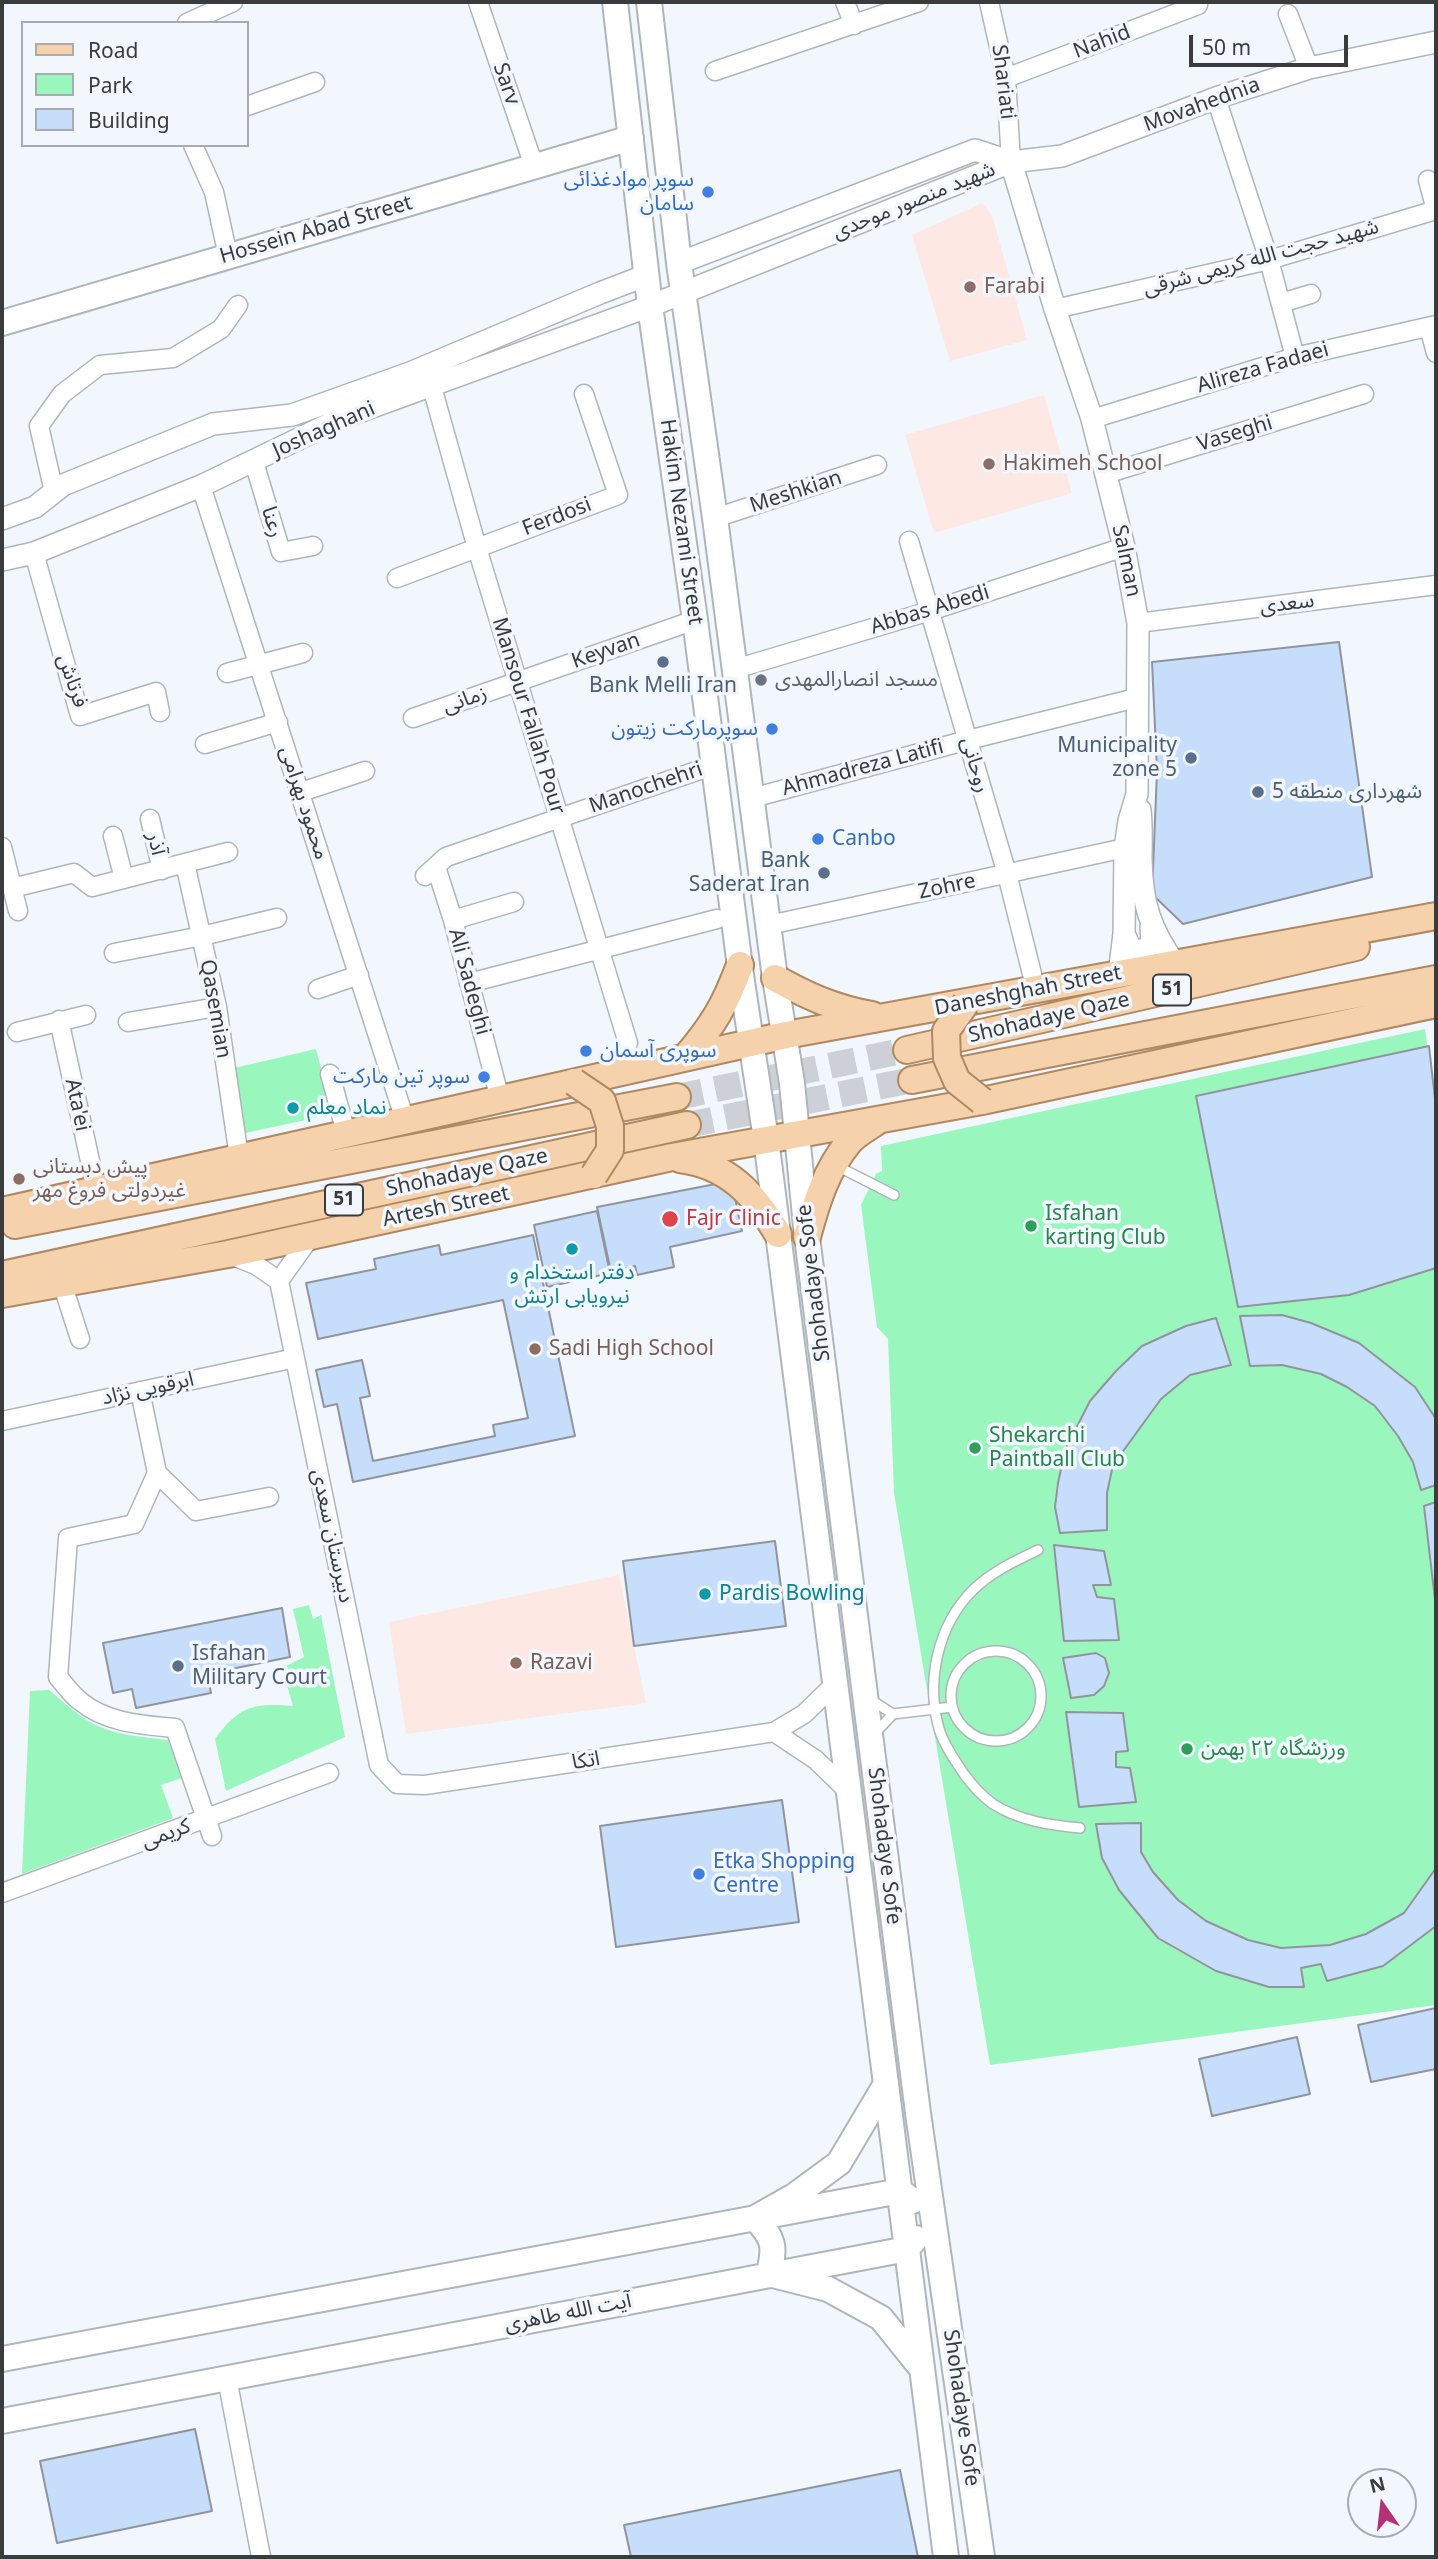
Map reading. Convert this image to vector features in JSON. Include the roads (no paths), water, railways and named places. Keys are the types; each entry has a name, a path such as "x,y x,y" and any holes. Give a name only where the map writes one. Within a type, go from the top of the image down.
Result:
{"main road":[{"name":"Hakim Nezami Street","path":"615,2 650,306 714,765 725,916 740,965 758,1091"},
{"name":"Hakim Nezami Street","path":"649,2 679,263 716,518 775,978 792,1083"},
{"name":"Hossein Abad Street","path":"2,323 631,138"},
{"name":"Daneshghah Street","path":"752,1042 1436,916"},
{"name":"Shohadaye Qaze","path":"907,1050 1436,929"},
{"path":"686,1057 714,1024 740,965"},
{"path":"775,978 810,998 847,1011 887,1017"},
{"name":"Shohadaye Qaze","path":"912,1080 1436,979"},
{"path":"966,1003 946,1031 947,1058 957,1081 982,1101"},
{"path":"798,1133 982,1101 1436,1004"},
{"path":"747,1010 751,1017 765,1023 773,1021 780,1007"},
{"path":"2,1211 752,1042"},
{"path":"574,1082 602,1101 610,1126 610,1150 594,1175"},
{"name":"Shohadaye Sofe","path":"792,1083 807,1237 865,1697 933,2217 982,2557"},
{"name":"Shohadaye Sofe","path":"758,1091 946,2557"},
{"name":"Shohadaye Qaze","path":"2,1227 677,1097"},
{"path":"807,1237 818,1195 834,1164 850,1140 877,1121"},
{"name":"Shohadaye Qaze","path":"2,1275 687,1125"},
{"name":"Artesh Street","path":"2,1294 228,1254 672,1157 798,1133"},
{"path":"672,1157 701,1161 724,1172 762,1207 778,1234"},
{"path":"755,2218 794,2196 839,2163 886,2084"},
{"path":"2,2360 900,2190 933,2217 907,2249"},
{"path":"755,2218 769,2232 774,2244 769,2274 828,2289 881,2318 922,2369"},
{"name":"آیت الله طاهری","path":"2,2421 907,2249"}],"street":[{"path":"191,21 230,2"},
{"name":"Sarv","path":"478,2 534,166"},
{"path":"845,2 854,25"},
{"path":"715,71 919,2"},
{"name":"Shariati","path":"989,2 1006,78 1011,162"},
{"name":"Nahid","path":"1006,78 1198,5"},
{"path":"1289,15 1309,68"},
{"name":"Movahednia","path":"1011,162 1062,156 1309,68 1436,42"},
{"path":"248,106 315,82"},
{"path":"1216,99 1269,260 1295,357"},
{"path":"194,147 215,192 228,256"},
{"name":"شهید منصور موحدی","path":"679,263 975,150 1011,162"},
{"name":"شهید منصور موحدی","path":"650,306 1011,162"},
{"name":"Salman","path":"1011,162 1055,309 1092,419 1124,547 1138,623 1137,794 1125,848 1124,934 1119,974"},
{"name":"شهید حجت الله کریمی شرقی","path":"1055,309 1269,260 1436,210 1428,180"},
{"name":"Joshaghani","path":"2,559 34,553 201,486 254,462 339,409 410,373 646,275"},
{"path":"1281,303 1311,294"},
{"path":"54,492 38,426 62,394 100,365 173,358 221,329 238,304"},
{"name":"Joshaghani","path":"2,519 35,507 63,485 213,424 339,409 432,387 563,336 650,306"},
{"path":"1432,326 1436,353"},
{"name":"Alireza Fadaei","path":"1092,419 1295,357 1432,326"},
{"name":"Mansour Fallah Pour","path":"432,387 477,548 628,1043"},
{"name":"Ferdosi","path":"397,579 618,495 584,394"},
{"name":"Vaseghi","path":"1106,474 1364,394"},
{"name":"رعنا","path":"254,462 281,552 313,545"},
{"name":"Meshkian","path":"716,518 877,466"},
{"name":"محمود بهرامی","path":"201,486 405,1120"},
{"name":"روحانی","path":"909,541 1007,874 1036,990"},
{"name":"Abbas Abedi","path":"735,669 930,611 1124,547"},
{"name":"فرتاش","path":"34,553 80,716 156,692 160,712"},
{"name":"سعدی","path":"1138,623 1436,585"},
{"name":"Keyvan","path":"518,682 695,620"},
{"path":"227,673 303,653"},
{"name":"زمانی","path":"413,718 518,682"},
{"name":"Ahmadreza Latifi","path":"752,798 1136,698"},
{"path":"205,744 278,722"},
{"name":"Manochehri","path":"430,871 446,857 714,765"},
{"path":"300,792 365,771"},
{"path":"1124,934 1130,947 1137,951 1146,949 1152,942 1141,863 1141,822 1137,794"},
{"name":"آذر","path":"150,818 162,870"},
{"path":"113,836 124,879"},
{"path":"2,847 18,911"},
{"name":"Zohre","path":"769,925 1125,848"},
{"path":"12,888 74,873 92,887 228,852"},
{"name":"Qasemian","path":"185,863 216,1007 239,1157"},
{"name":"Ali Sadeghi","path":"430,871 453,920 500,1099"},
{"path":"453,920 514,902"},
{"path":"469,984 725,916"},
{"path":"114,953 277,918"},
{"path":"1152,927 1175,964"},
{"path":"318,989 359,975"},
{"path":"128,1021 216,1007"},
{"path":"17,1032 86,1015"},
{"name":"Ata'ei","path":"60,1020 96,1188"},
{"path":"330,1074 346,1133"},
{"path":"228,1254 256,1265 279,1281 310,1236"},
{"name":"دبیرستان سعدی","path":"279,1281 379,1765 397,1784"},
{"path":"62,1283 80,1339"},
{"name":"ابرقویی نژاد","path":"2,1421 295,1358"},
{"path":"140,1391 157,1473 196,1511 269,1497"},
{"path":"157,1473 134,1524 68,1538 58,1677 81,1702 104,1716 142,1725 175,1728 209,1828"},
{"path":"834,1685 804,1714 774,1732 816,1760 848,1791"},
{"name":"اتکا","path":"397,1784 425,1785 774,1732"},
{"name":"کریمی","path":"2,1893 209,1828 329,1773"},
{"path":"227,2378 261,2557"}],"lane":[{"path":"834,1164 894,1195"},
{"path":"1038,1550 1002,1567 974,1589 951,1618 938,1651 933,1684 936,1709 940,1733 956,1763 972,1785 991,1803 1016,1817 1048,1825 1080,1828"},
{"path":"997,1651 1013,1654 1027,1663 1037,1676 1041,1693 1040,1709 1032,1724 1019,1735 1004,1741 987,1740 971,1734 959,1723 952,1707 951,1691 956,1675 966,1662 981,1653 997,1651"},
{"path":"865,1697 894,1714 952,1707"},
{"path":"871,1738 894,1714"}],"tunnel":[{"path":"677,1097 907,1050"},
{"path":"687,1125 912,1080"}],"place":[{"name":"سوپر موادغذائی سامان","path":"708,192"},
{"name":"Farabi","path":"970,287"},
{"name":"Hakimeh School","path":"989,464"},
{"name":"Bank Melli Iran","path":"663,662"},
{"name":"مسجد انصارالمهدی","path":"761,680"},
{"name":"سوپرمارکت زیتون","path":"772,729"},
{"name":"Municipality zone 5","path":"1191,758"},
{"name":"شهرداری منطقه 5","path":"1258,792"},
{"name":"Canbo","path":"818,839"},
{"name":"Bank Saderat Iran","path":"824,873"},
{"name":"سوپری آسمان","path":"586,1051"},
{"name":"سوپر تین مارکت","path":"484,1077"},
{"name":"نماد معلم","path":"293,1108"},
{"name":"پیش دبستانی غیردولتی فروغ مهر","path":"19,1179"},
{"name":"Fajr Clinic","path":"670,1219"},
{"name":"Isfahan karting Club","path":"1031,1226"},
{"name":"دفتر استخدام و نیرویابی ارتش","path":"572,1249"},
{"name":"Sadi High School","path":"535,1349"},
{"name":"Shekarchi Paintball Club","path":"975,1448"},
{"name":"Pardis Bowling","path":"705,1594"},
{"name":"Razavi","path":"516,1663"},
{"name":"Isfahan Military Court","path":"178,1666"},
{"name":"ورزشگاه ۲۲ بهمن","path":"1187,1749"},
{"name":"Etka Shopping Centre","path":"699,1874"}]}
